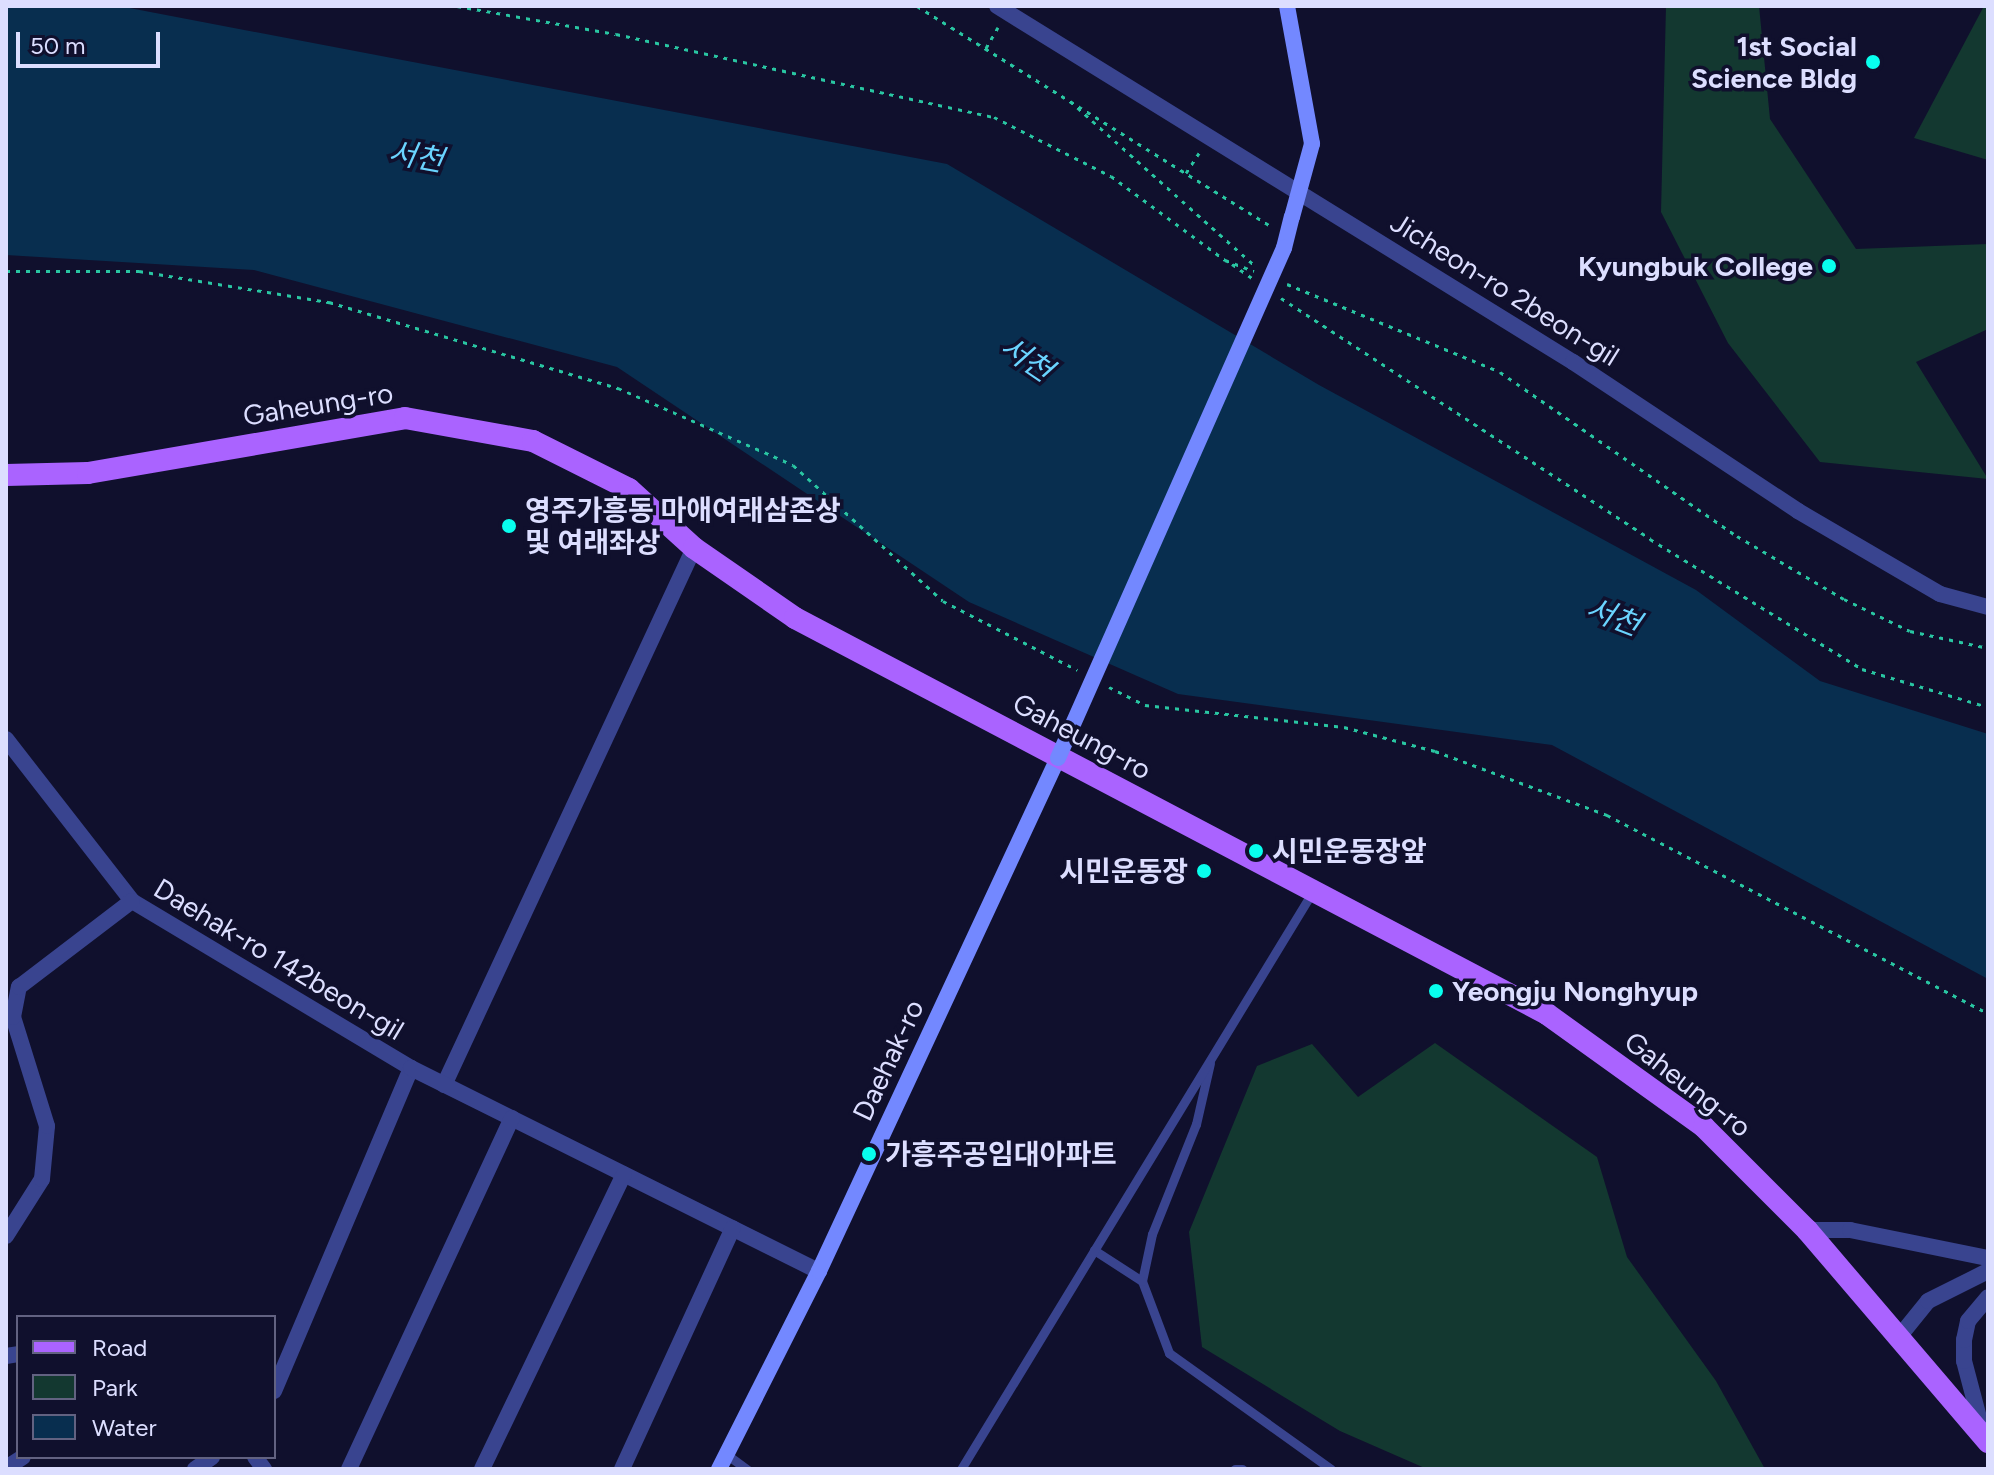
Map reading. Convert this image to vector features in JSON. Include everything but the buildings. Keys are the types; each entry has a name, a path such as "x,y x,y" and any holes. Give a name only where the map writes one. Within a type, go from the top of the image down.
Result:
{"main road":[{"name":"Daehak-ro","path":"722,1462 819,1271 1058,758 1286,242 1312,144 1287,6"},
{"name":"Gaheung-ro","path":"6,475 88,473 405,418 533,441 629,489 694,548 795,618 1547,1014 1704,1127 1807,1230 1986,1440"}],"street":[{"name":"Jicheon-ro 2beon-gil","path":"1002,9 1208,140 1521,329 1798,511 1940,594 1988,607"},
{"path":"444,1085 694,548"},
{"name":"Daehak-ro 142beon-gil","path":"6,739 132,901 411,1068 819,1271"},
{"path":"6,1236 42,1179 47,1126 13,1017 19,987 132,901"},
{"name":"Daehak-ro 142beon-gil","path":"276,1386 411,1068"},
{"path":"349,1469 512,1118"},
{"path":"482,1469 624,1174"},
{"path":"622,1469 733,1228"},
{"path":"1807,1230 1850,1230 1988,1258"},
{"path":"1899,1337 1928,1301 1988,1271"},
{"path":"1986,1440 1964,1361 1964,1340 1968,1321 1988,1297"}],"lane":[{"path":"961,1469 1313,891"},
{"path":"1212,1056 1196,1124 1152,1234 1142,1281 1169,1353 1331,1469"},
{"path":"1094,1250 1142,1281"},
{"path":"722,1462 747,1469"},
{"path":"1235,1469 1242,1469"}],"path":[{"path":"457,6 616,34 994,117 1111,176 1264,287"},
{"path":"917,6 1186,173 1286,242"},
{"path":"986,48 1002,9"},
{"path":"1064,95 1266,275 1225,260"},
{"path":"1186,173 1208,140"},
{"path":"6,271 139,271 329,302 618,388 793,465 943,601 1078,671"},
{"path":"1280,281 1500,372 1737,536 1844,599 1910,631 1988,648"},
{"path":"1277,296 1623,522 1862,669 1988,707"},
{"path":"1105,684 1145,705 1344,727 1435,751 1607,815 1988,1013"}],"green space":[{"path":"1666,6 1759,6 1770,119 1856,249 1988,244 1988,329 1916,362 1988,479 1820,462 1728,343 1661,212"},
{"path":"1984,6 1988,6 1988,160 1914,138"},
{"path":"1435,1043 1597,1157 1627,1257 1716,1381 1765,1469 1427,1469 1340,1431 1202,1347 1189,1232 1257,1066 1312,1044 1358,1097"}],"water":[{"name":"서천","path":"6,6 119,6 947,164 1319,385 1696,590 1820,681 1988,734 1988,979 1552,745 1178,694 969,602 617,367 254,270 6,255"}],"place":[{"name":"1st Social Science Bldg","path":"1873,62"},
{"name":"Kyungbuk College","path":"1829,266"},
{"name":"영주가흥동 마애여래삼존상 및 여래좌상","path":"509,526"},
{"name":"시민운동장앞","path":"1256,851"},
{"name":"시민운동장","path":"1204,871"},
{"name":"Yeongju Nonghyup","path":"1436,991"},
{"name":"가흥주공임대아파트","path":"869,1154"}]}
